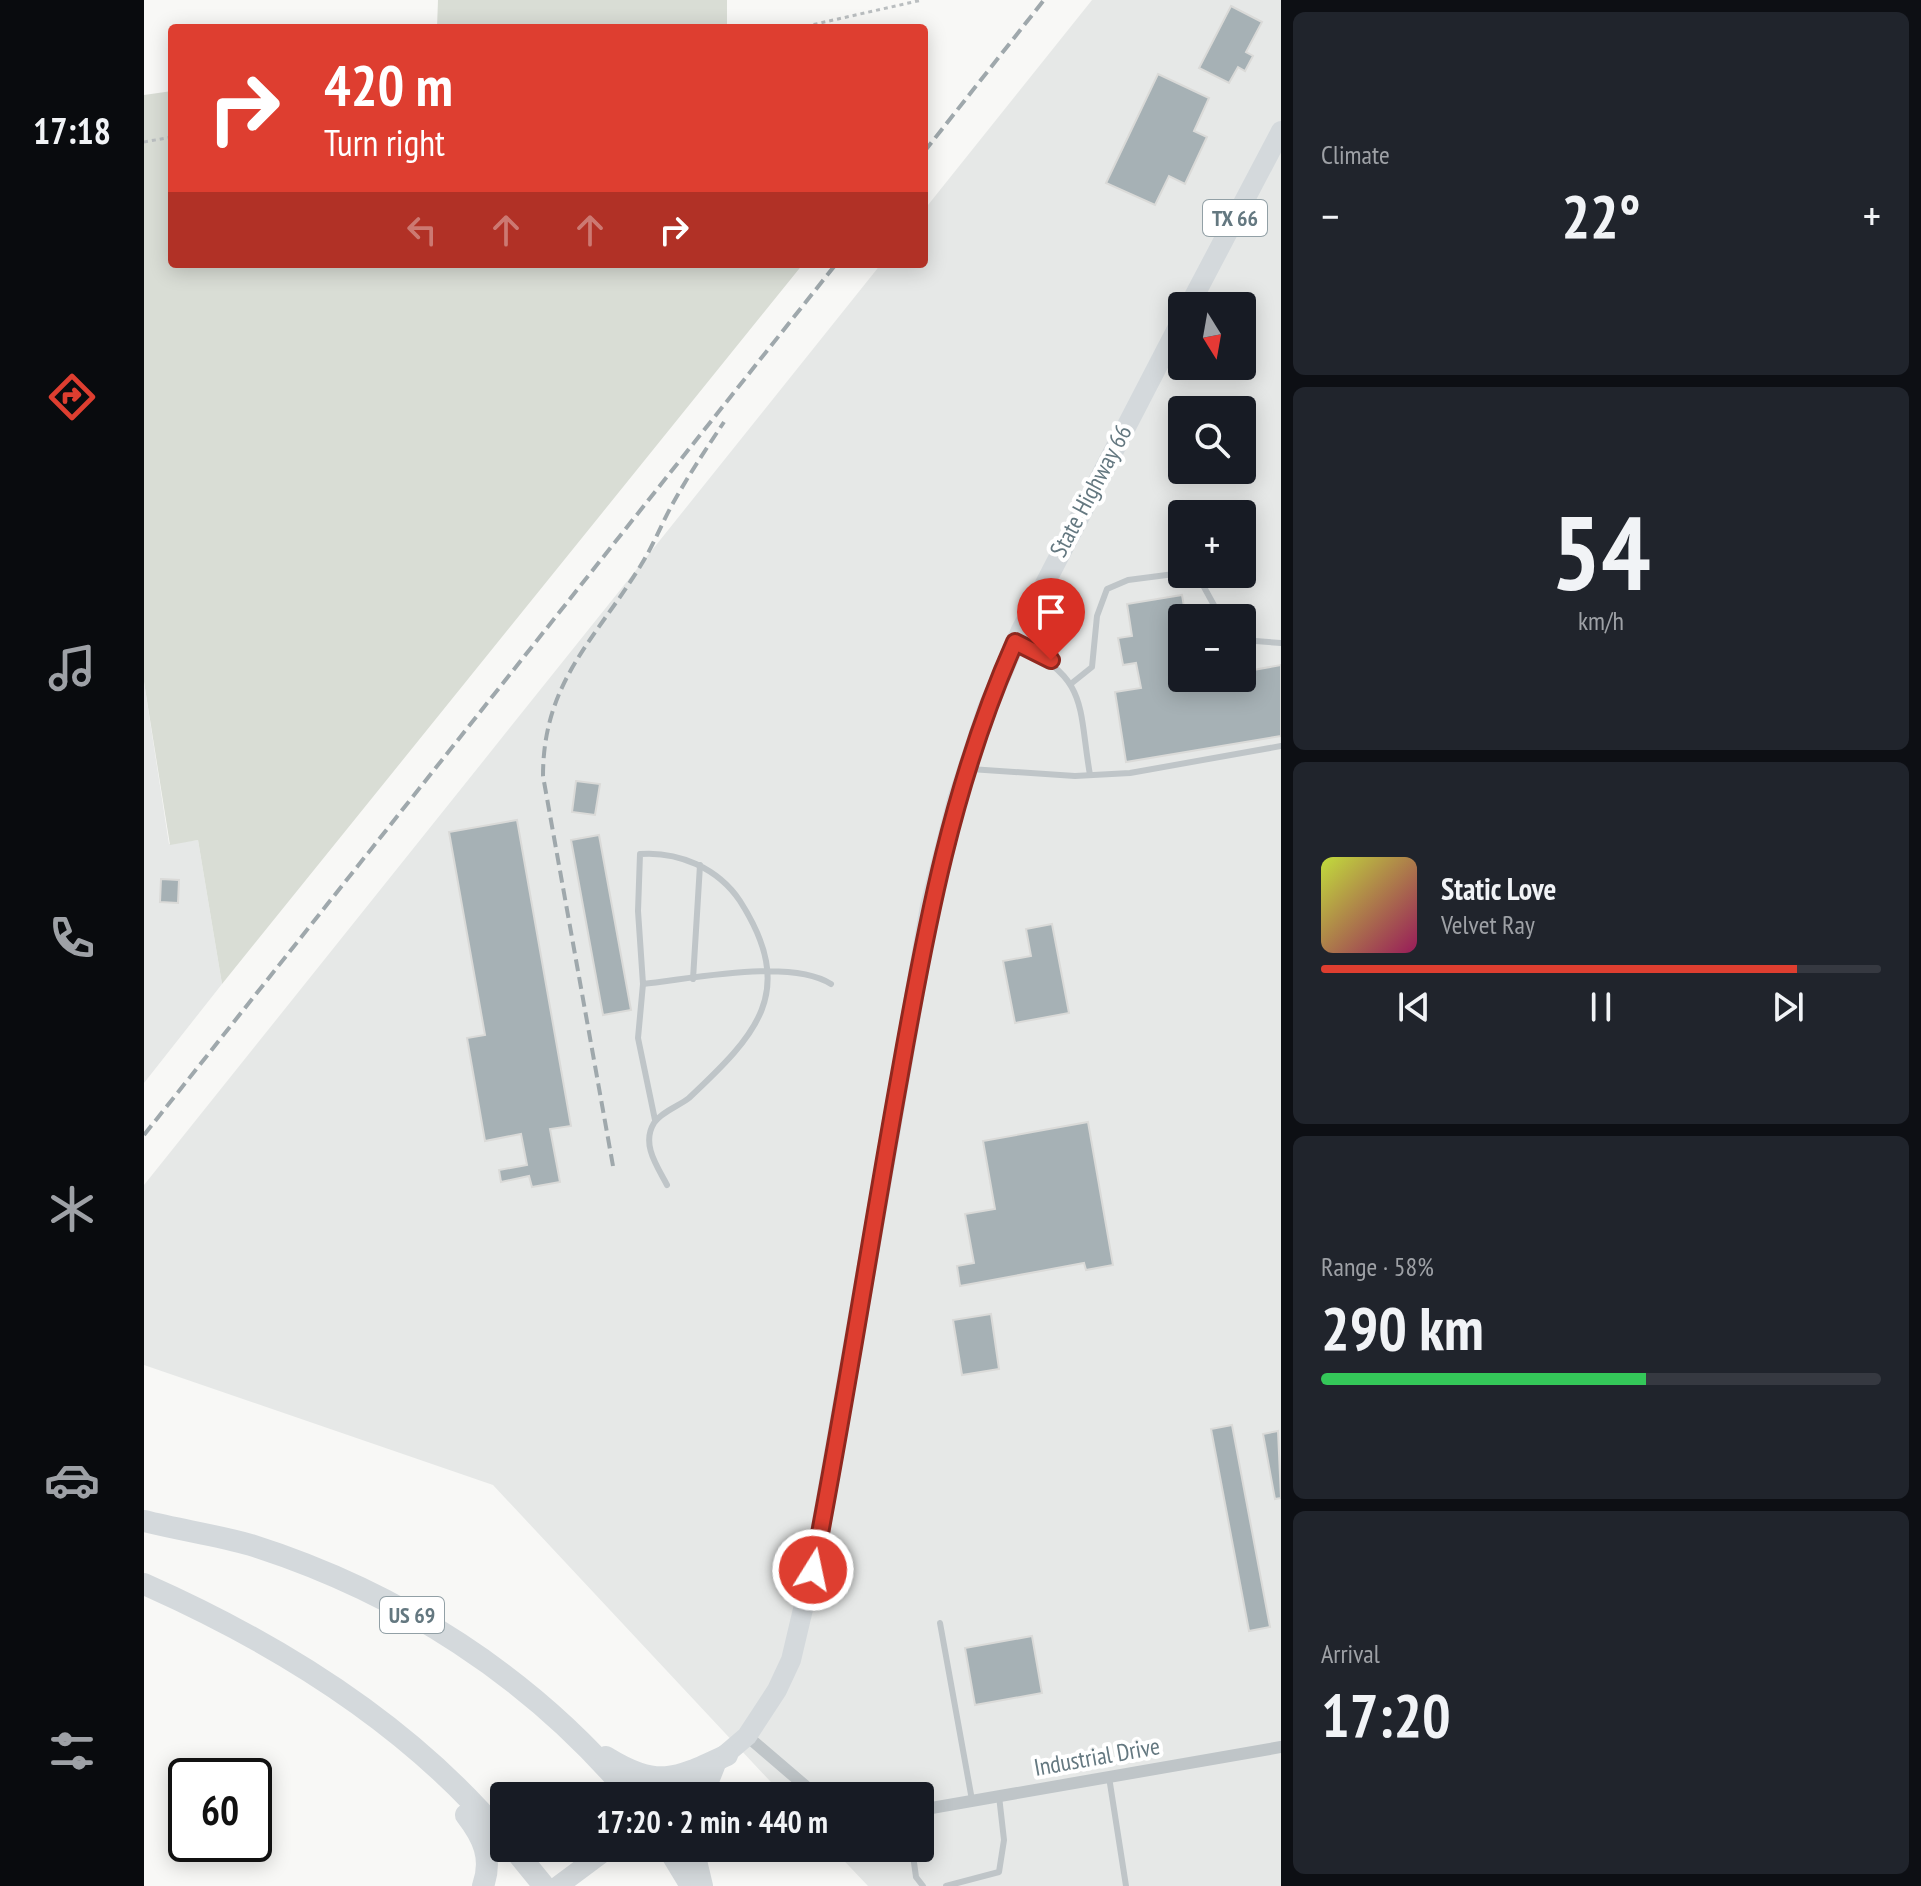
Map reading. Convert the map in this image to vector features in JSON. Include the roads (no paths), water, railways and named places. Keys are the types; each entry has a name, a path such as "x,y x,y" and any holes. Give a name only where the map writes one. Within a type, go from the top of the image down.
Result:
{"highway":[{"name":"US 69","path":"144,1521 249,1545 319,1570 393,1605 473,1651 544,1704 618,1782"},
{"path":"144,1584 199,1609 292,1660 387,1727 444,1776 490,1824"},
{"path":"292,1660 466,1815 484,1837 488,1873 483,1886"},
{"path":"581,1742 649,1779 687,1774 720,1760"},
{"path":"709,1782 720,1760"},
{"path":"524,1862 544,1886"},
{"path":"676,1862 691,1886"},
{"path":"696,1862 702,1886"}],"main road":[{"name":"TX 66","path":"1196,292 1281,131"},
{"name":"State Highway 66","path":"694,1782 747,1736 777,1690 791,1660 809,1591 930,906 966,768 1015,642 1168,346"},
{"path":"558,1886 590,1862"}],"street":[{"path":"747,1736 801,1782"},
{"name":"Industrial Drive","path":"934,1808 1281,1747"}],"lane":[{"path":"1072,683 1092,667 1097,616 1107,589 1128,580 1168,575"},
{"path":"1256,641 1281,643"},
{"path":"1015,642 1051,660 1072,683 1090,775"},
{"path":"966,768 1021,775 1130,773 1281,746"},
{"path":"655,1120 684,1102 741,1049 767,1001 770,972 750,917 732,889 700,865 664,852 640,854 638,911 643,984 638,1038 655,1120 650,1134 650,1154 667,1185"},
{"path":"693,979 700,865"},
{"path":"643,984 770,972 817,974 831,984"},
{"path":"940,1623 972,1801"},
{"path":"1109,1777 1126,1886"},
{"path":"946,1886 999,1872 1004,1840 999,1796"},
{"path":"914,1862 916,1877 923,1886"}],"railway":[{"path":"928,147 1044,0"},
{"path":"144,1135 833,268"},
{"path":"613,1166 543,776 545,743 552,714 575,663 641,565 678,494 724,422"}]}
